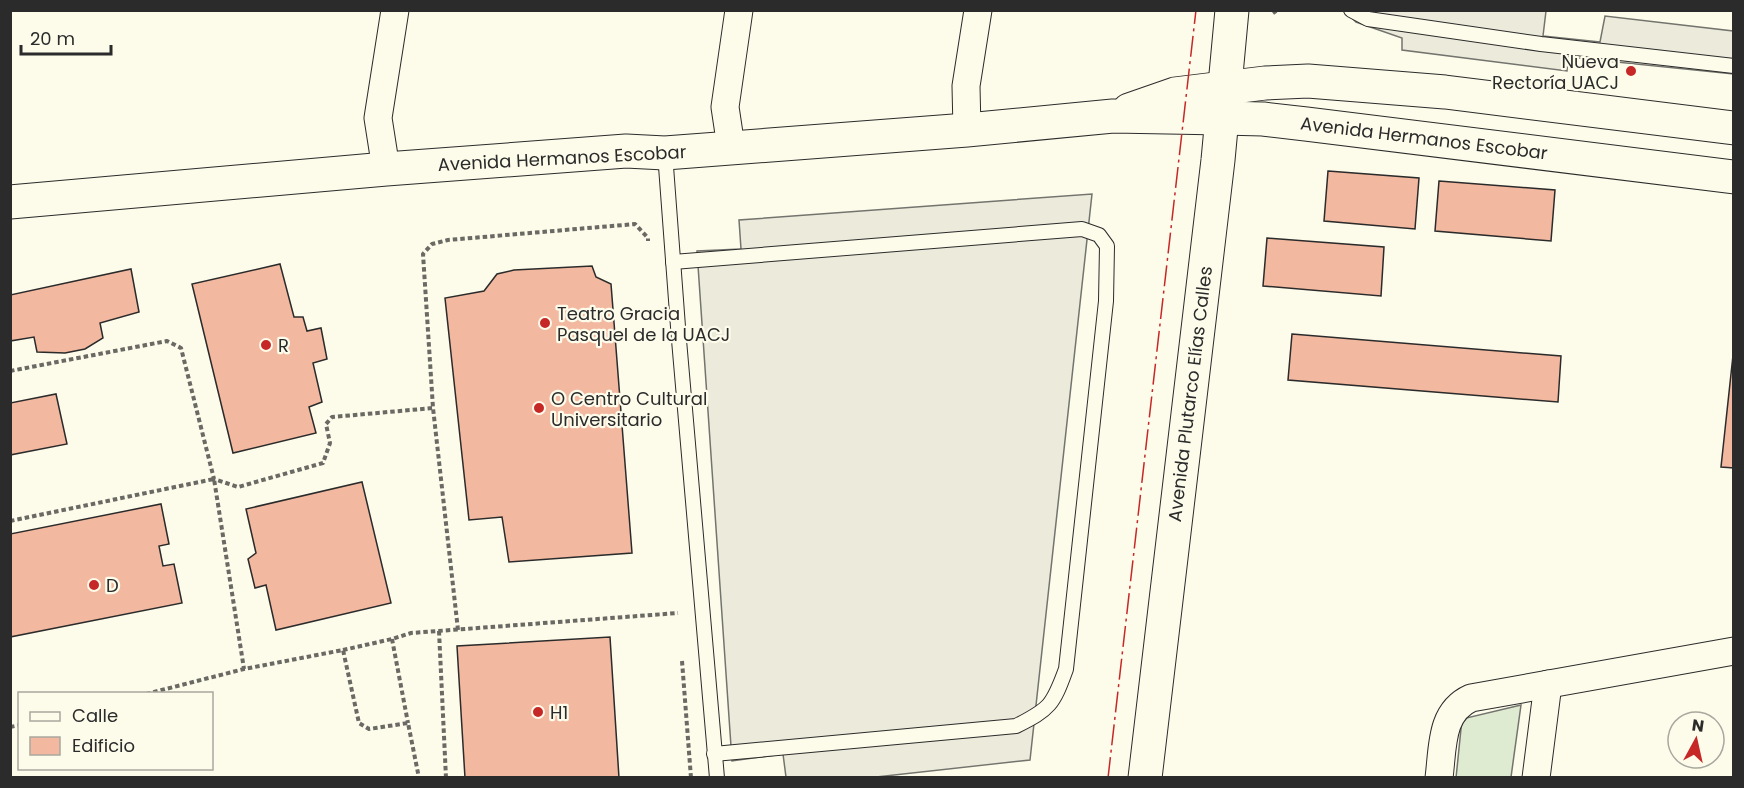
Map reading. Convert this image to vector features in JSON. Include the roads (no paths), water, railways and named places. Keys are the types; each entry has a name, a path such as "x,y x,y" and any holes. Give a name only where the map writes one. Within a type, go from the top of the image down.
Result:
{"main road":[{"name":"Avenida Plutarco Elías Calles","path":"1143,776 1232,10"},
{"name":"Avenida Hermanos Escobar","path":"1223,102 1284,81 1331,82 1445,92 1734,128"},
{"name":"Avenida Hermanos Escobar","path":"10,202 386,169 626,151 665,153 1113,116 1175,94 1223,102 1263,119 1572,155 1734,177"},
{"path":"1572,155 1600,143 1734,158"}],"street":[{"path":"386,169 378,118 395,10"},
{"path":"731,147 725,107 739,10"},
{"path":"967,129 966,86 978,10"},
{"path":"1439,777 1446,726 1452,711 1461,702 1471,698 1734,651"},
{"path":"1536,777 1548,684"}],"lane":[{"path":"1351,10 1368,20 1551,45 1734,66"},
{"path":"665,153 717,777"},
{"path":"673,262 1082,229 1099,235 1107,246 1106,302 1066,669 1057,694 1046,709 1016,726 714,754"}],"place":[{"name":"Nueva Rectoría UACJ","path":"1631,71"},
{"name":"Teatro Gracia Pasquel de la UACJ","path":"545,323"},
{"name":"R","path":"266,345"},
{"name":"O Centro Cultural Universitario","path":"539,408"},
{"name":"D","path":"94,585"},
{"name":"H1","path":"538,712"}]}
